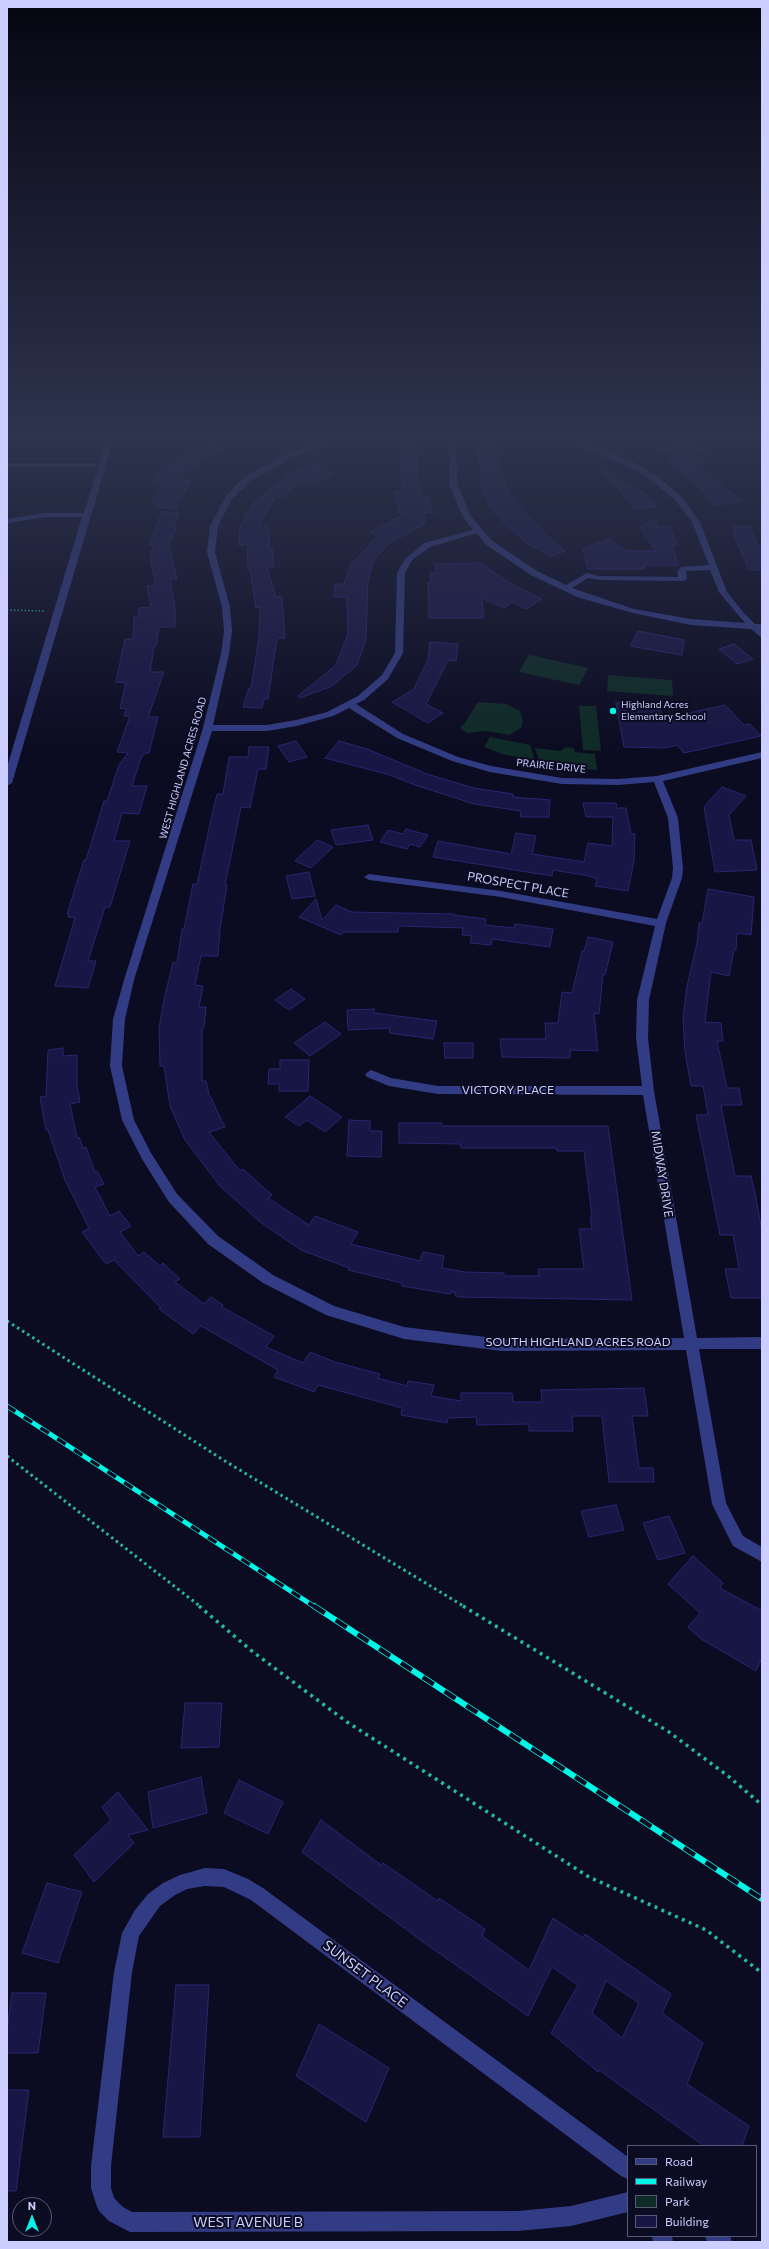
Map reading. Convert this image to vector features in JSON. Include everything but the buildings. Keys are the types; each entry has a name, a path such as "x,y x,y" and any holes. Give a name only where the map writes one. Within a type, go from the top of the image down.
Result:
{"street":[{"path":"7,782 78,546"},
{"name":"WEST HIGHLAND ACRES ROAD","path":"116,1066 119,1019 129,980 208,728 225,654 228,631 223,593 211,552 211,546"},
{"path":"208,728 283,726 319,718 351,705 376,687 385,677 399,653 401,574 409,559 426,546"},
{"path":"495,546 509,558 534,574 566,589 598,601 652,616 698,623 762,627"},
{"path":"705,546 712,567 724,592 751,627 762,635"},
{"path":"566,589 586,575 599,578 683,579 681,572 684,569 712,567"},
{"name":"PRAIRIE DRIVE","path":"351,705 400,736 474,765 527,776 562,780 618,782 657,779 685,774 762,755"},
{"name":"MIDWAY DRIVE","path":"657,779 673,818 678,868 677,878 661,923 646,982 642,1019 648,1091 719,1504 738,1541 762,1555"},
{"name":"PROSPECT PLACE","path":"370,877 501,894 661,923"},
{"name":"SOUTH HIGHLAND ACRES ROAD","path":"116,1066 128,1120 146,1156 173,1198 213,1240 268,1279 331,1311 404,1333 502,1345 690,1342 762,1343"},
{"name":"VICTORY PLACE","path":"371,1074 389,1082 411,1087 438,1090 648,1091"},
{"name":"SUNSET PLACE","path":"123,1972 131,1934 141,1916 154,1900 169,1889 186,1881 205,1877 224,1878 257,1894 627,2168"},
{"name":"WEST AVENUE B","path":"123,1972 102,2158 101,2188 106,2204 116,2214 130,2222 518,2222 571,2216 627,2202"}],"path":[{"path":"7,610 58,612"},
{"path":"7,1321 225,1462 668,1732 728,1776 762,1805"},
{"path":"7,1456 192,1600 253,1652 347,1722 589,1877 706,1930 762,1973"}],"green space":[{"path":"529,655 588,668 579,685 519,672"},
{"path":"608,675 672,680 673,696 607,691"},
{"path":"478,702 506,704 520,711 523,721 521,728 509,735 485,731 468,733 462,730 460,727 464,724"},
{"path":"579,706 596,706 601,751 583,750"},
{"path":"490,737 530,745 535,760 502,754 484,747"},
{"path":"566,747 574,748 575,752 595,754 597,770 541,766 535,748 560,751"}],"railway":[{"path":"7,1406 315,1607"},
{"path":"314,1606 762,1899"}],"place":[{"name":"Highland Acres Elementary School","path":"613,711"}]}
